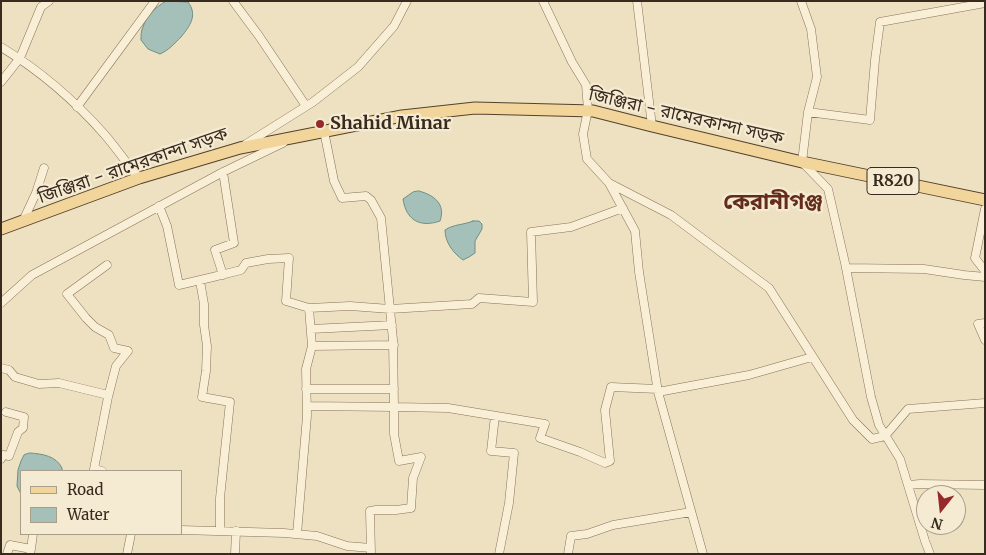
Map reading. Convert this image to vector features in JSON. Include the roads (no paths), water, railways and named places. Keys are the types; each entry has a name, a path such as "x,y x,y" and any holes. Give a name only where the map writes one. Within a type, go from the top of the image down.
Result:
{"main road":[{"name":"জিঞ্জিরা - রামেরকান্দা সড়ক","path":"1,228 23,222 138,178 240,148 402,116 475,108 588,110 802,162 985,200"}],"street":[{"path":"1,82 20,58 41,7 49,1"},
{"path":"77,106 155,1"},
{"path":"234,1 306,106"},
{"path":"240,148 306,106 358,66 394,26 407,1"},
{"path":"543,1 572,62 586,84 588,110 583,134 587,159 609,183 635,231 639,272 658,391 703,554"},
{"path":"637,1 652,126"},
{"path":"801,1 811,29 817,78 808,112 802,162 828,189 846,268 871,397 879,426 900,459 930,554"},
{"path":"808,112 870,120 880,22 985,3"},
{"path":"1,47 20,58 71,100 105,136 138,178"},
{"path":"182,530 220,530 317,536 347,546 371,551 370,511 412,508 413,478 421,458 399,461 394,434 394,345 381,218 371,200 366,196 342,198 334,181 324,132"},
{"path":"1,303 32,275 223,172 294,138"},
{"path":"23,222 36,193 44,168"},
{"path":"223,172 234,243 215,250 223,275"},
{"path":"609,183 671,215 769,288 853,420 872,439 885,436 908,409 985,404"},
{"path":"159,206 167,226 179,285 241,270 246,263 289,258 286,301 309,308 350,306 390,309 472,304 479,298 533,302 531,232 571,227 623,208"},
{"path":"985,209 975,258 985,271"},
{"path":"98,470 94,469 108,395 116,366 128,351 114,348 109,335 95,327 67,294 107,265"},
{"path":"846,268 924,269 985,277"},
{"path":"200,280 207,346 202,397 230,402 220,498 220,530"},
{"path":"297,534 307,416 306,369 312,346 309,308"},
{"path":"985,323 978,324 985,340"},
{"path":"311,329 392,325"},
{"path":"312,346 394,345"},
{"path":"307,406 448,408 545,424 540,438 605,463 610,460 605,410 611,388 658,391 749,375 812,357"},
{"path":"1,368 9,370 15,377 39,384 59,383 108,395"},
{"path":"306,389 394,389"},
{"path":"1,459 3,456 9,456 18,432 23,428 24,417 6,412"},
{"path":"495,416 491,451 514,454 509,503 499,554"},
{"path":"908,485 985,485"},
{"path":"568,554 571,536 587,534 613,526 691,512"},
{"path":"234,554 236,531"},
{"path":"8,554 10,545 30,552 33,535"},
{"path":"127,554 131,535"}],"water":[{"path":"166,1 188,2 193,16 190,25 181,37 169,49 160,54 148,49 141,40 141,33 144,23 149,16"},
{"path":"419,191 434,198 440,205 440,221 420,223 407,212 403,199 413,192"},
{"path":"473,221 479,221 482,224 482,229 475,241 475,253 463,260 450,247 446,239 445,230"},
{"path":"30,453 53,458 62,470 20,470 20,492 17,486 18,470 24,455"}],"place":[{"name":"Shahid Minar","path":"320,124"}],"district":[{"name":"কেরানীগঞ্জ","path":"773,203"}]}
